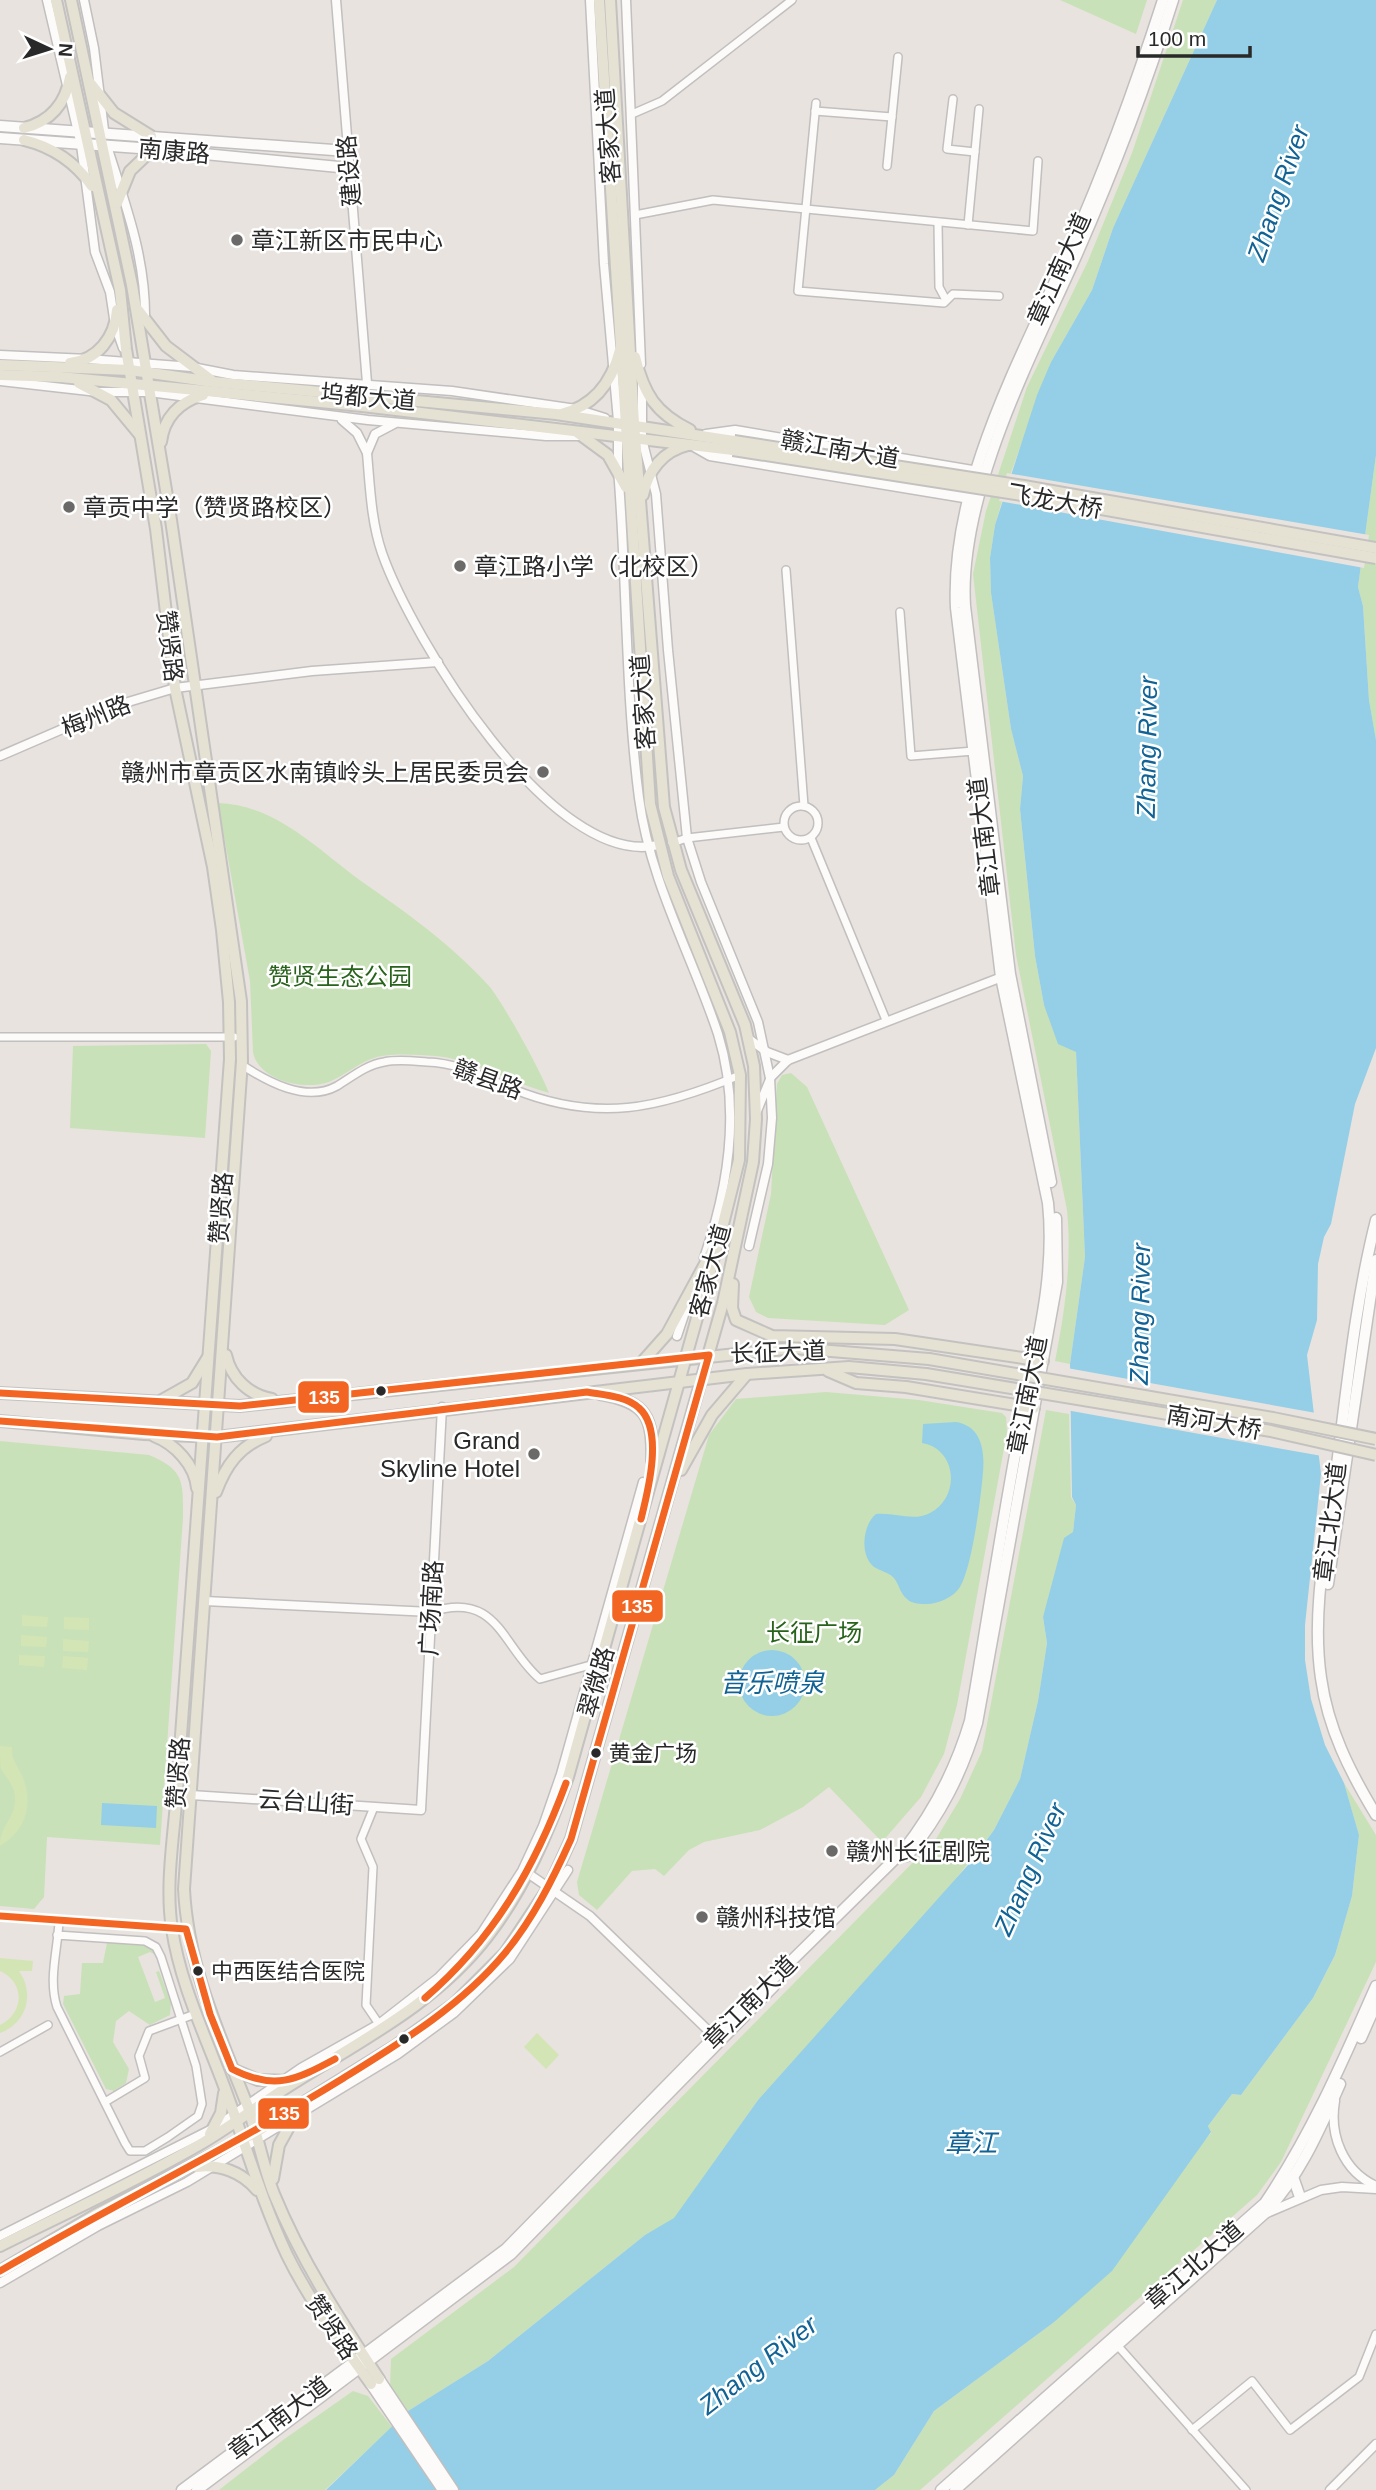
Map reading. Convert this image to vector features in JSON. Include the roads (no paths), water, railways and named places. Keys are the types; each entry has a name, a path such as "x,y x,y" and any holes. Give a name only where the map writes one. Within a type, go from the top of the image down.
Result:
{"main road":[{"name":"赞贤路","path":"56,0 83,145 120,290 129,366 143,441 175,688 213,867 229,1002 230,1037 212,1344 202,1436 171,1889 172,1929 195,2014 236,2117 262,2197 288,2256 321,2316 362,2362"},
{"name":"赞贤路","path":"71,0 132,285 233,929 241,1001 242,1065 184,1889 186,1929 202,1990 248,2109 274,2192 332,2309 375,2382"},
{"name":"客家大道","path":"599,0 653,846 730,1032 740,1075 739,1160 679,1382"},
{"name":"客家大道","path":"610,0 631,342 627,423"},
{"name":"章江南大道","path":"183,2490 511,2255 717,2039 902,1852 928,1820 957,1761 970,1721 1039,1360 1057,1282 1059,1234 1005,976 974,751 955,575 958,543 978,472 1011,375 1070,248 1112,148 1163,0"},
{"name":"章江南大道","path":"1005,976 965,606 963,575 967,546 986,474 1020,380 1120,149 1173,0"},
{"path":"24,128 54,112 67,90 70,71"},
{"path":"86,75 98,96 120,118 151,136"},
{"name":"南康路","path":"0,126 347,151"},
{"name":"南康路","path":"0,138 153,149 349,168"},
{"path":"24,140 59,154 86,178 96,192"},
{"path":"116,205 135,165 153,149"},
{"path":"132,285 136,307 145,321 166,346 192,367 211,388 180,406 165,424 159,452"},
{"path":"60,372 88,359 103,347 115,325 120,290"},
{"path":"556,414 576,409 593,400 602,391 621,347 622,330"},
{"path":"631,342 642,379 661,414 702,435"},
{"name":"坞都大道","path":"0,365 60,372 148,390 211,388 556,414 702,435 734,446"},
{"name":"坞都大道","path":"0,375 129,366 211,388 692,445 734,446"},
{"path":"60,372 98,392 126,415 143,441"},
{"path":"555,427 583,436 602,448 618,469 630,504"},
{"name":"赣江南大道","path":"702,435 735,431 978,472"},
{"name":"客家大道","path":"628,437 643,515 664,807 672,843 748,1037 754,1066 756,1115 743,1244 709,1355"},
{"path":"643,515 643,497 651,471 667,454 692,445 710,455 970,498"},
{"name":"飞龙大桥","path":"734,446 1024,486 1376,548"},
{"name":"飞龙大桥","path":"734,446 1376,558"},
{"name":"章江北大道","path":"1376,1220 1331,1557 1325,1651 1332,1704 1346,1751 1376,1805"},
{"path":"642,1362 661,1344 720,1236"},
{"path":"743,1244 732,1303 736,1320 772,1336 902,1340 1039,1360"},
{"name":"章江北大道","path":"1376,1259 1370,1278 1324,1560 1318,1651 1326,1705 1341,1753 1376,1815"},
{"path":"224,1335 229,1368 238,1380 261,1397 289,1401"},
{"path":"779,1349 802,1336"},
{"path":"830,1336 860,1352"},
{"path":"156,1403 179,1394 192,1383 202,1369 212,1344"},
{"name":"长征大道","path":"0,1393 219,1406 289,1401 779,1349 817,1348 929,1359"},
{"name":"翠微路","path":"188,2170 257,2135 309,2098 395,2046 454,2004 505,1953 552,1889 582,1805 709,1355"},
{"name":"南河大桥","path":"929,1359 1273,1418 1376,1439"},
{"name":"章江南大道","path":"717,2039 907,1856 933,1825 965,1764 977,1723 1034,1408 1039,1360"},
{"name":"长征大道","path":"0,1421 144,1434 216,1437 747,1374 862,1367 926,1374"},
{"path":"825,1370 856,1383 916,1389 1034,1408"},
{"path":"673,1485 712,1415 747,1374"},
{"name":"南河大桥","path":"926,1374 1272,1432 1376,1455"},
{"name":"翠微路","path":"200,2144 248,2109 381,2027 442,1984 486,1938 529,1874 551,1828 564,1790 647,1482 679,1382"},
{"path":"587,1392 621,1398 647,1415 653,1430 647,1482"},
{"path":"212,1504 223,1472 239,1452 253,1441 278,1430"},
{"path":"144,1434 166,1442 183,1456 197,1482 198,1502"},
{"name":"章江北大道","path":"941,2490 1265,2203 1292,2162 1338,2075 1376,1986"},
{"name":"章江北大道","path":"955,2490 1264,2214 1293,2179 1308,2154 1376,2004"},
{"path":"232,2069 258,2081 298,2080"},
{"path":"0,2252 200,2144 214,2129 223,2104 222,2080"},
{"path":"274,2192 276,2154 292,2119 309,2098"},
{"path":"1292,2162 1293,2179 1300,2197"},
{"path":"0,2268 95,2215 188,2170 211,2166 241,2176 262,2197"},
{"path":"0,2246 88,2203"},
{"name":"章江南大道","path":"197,2490 362,2362"},
{"path":"375,2382 443,2490"},
{"path":"375,2382 453,2490"}],"street":[{"path":"47,0 67,90 80,131"},
{"path":"84,0 94,48 101,133"},
{"name":"建设路","path":"336,0 368,383"},
{"path":"590,0 601,209 614,368 628,437 618,469 639,798 653,846 658,882 719,1037 727,1081 730,1125 728,1166 711,1238 677,1336"},
{"path":"626,0 642,379 627,423"},
{"path":"632,114 662,101 792,0"},
{"path":"887,166 898,57"},
{"path":"953,99 947,149 975,152"},
{"path":"892,117 816,107 798,291 944,303 953,294 999,296"},
{"path":"968,225 979,109"},
{"path":"0,355 88,359 129,366 115,325 110,292 94,251 83,145"},
{"path":"104,146 131,216 141,263 145,321 144,368 192,367 233,375 452,391 576,409 627,423"},
{"path":"635,215 713,200 1033,231 1038,161"},
{"path":"938,223 939,287 946,300"},
{"path":"0,381 98,392 134,388"},
{"path":"148,390 396,423 546,436 628,437"},
{"path":"332,416 348,423 368,453"},
{"path":"396,423 375,434 368,453 373,514 381,551 404,607 491,739 524,781 579,823 616,844 653,846"},
{"path":"628,437 651,471 656,494 670,676 687,838 701,882 758,1022 770,1080 772,1118 768,1164 743,1244"},
{"path":"786,570 804,806"},
{"path":"900,612 911,757 974,751"},
{"name":"梅州路","path":"0,757 118,705 175,688 312,671 438,662"},
{"path":"804,806 812,810 817,817 818,827 811,838 802,841 793,839 784,828 787,812 804,806"},
{"path":"672,843 687,838 784,828"},
{"path":"811,838 886,1020"},
{"path":"756,1115 770,1080 788,1060 1005,976"},
{"path":"0,1037 242,1037"},
{"path":"748,1037 766,1052 788,1060"},
{"name":"赣县路","path":"242,1065 269,1083 307,1091 331,1089 383,1062 442,1063 476,1071 514,1090 563,1104 612,1110 635,1110 657,1105 740,1075"},
{"name":"广场南路","path":"421,1810 443,1408"},
{"path":"205,1601 431,1612 457,1607 472,1609 502,1628 531,1671 540,1679 596,1664"},
{"path":"248,2109 281,2082 381,2027 438,1978 481,1934 523,1871 561,1774 596,1664"},
{"name":"云台山街","path":"191,1795 421,1810"},
{"path":"374,1807 361,1839 373,1867 365,1992 366,2005 381,2027"},
{"path":"257,2135 292,2119 398,2054 454,2012 510,1959 552,1889 568,1870"},
{"path":"529,1874 575,1903 626,1947 717,2039"},
{"path":"0,1916 186,1929"},
{"path":"57,1935 125,1938 145,1941 156,1947 201,2086 202,2104 198,2116 168,2137 136,2153 130,2151 125,2143 54,1997 57,1935 59,1921"},
{"path":"105,2102 145,2078 139,2056 149,2031 195,2014"},
{"path":"0,2052 48,2025"},
{"path":"1340,2083 1334,2118 1338,2144 1352,2168 1376,2188"},
{"path":"0,2236 236,2117"},
{"path":"0,2283 98,2226 187,2182 244,2142"},
{"path":"1264,2214 1300,2197 1331,2188 1376,2188"},
{"path":"1192,2430 1252,2381 1290,2430 1359,2377 1376,2334"},
{"path":"1118,2346 1246,2490"},
{"path":"1331,2490 1376,2444"}],"water":[{"name":"章江","path":"1217,0 1376,0 1376,455 1358,587 1363,606 1369,700 1376,740 1376,1048 1355,1104 1331,1224 1324,1237 1318,1264 1317,1320 1307,1355 1321,1474 1305,1625 1305,1660 1311,1699 1325,1745 1344,1783 1359,1835 1352,1896 1335,1955 1313,1998 1241,2095 1232,2094 1208,2126 1211,2132 1112,2271 1053,2323 934,2411 894,2475 875,2490 326,2490 408,2411 488,2361 645,2235 674,2218 758,2100 968,1865 994,1830 1020,1779 1038,1701 1047,1643 1043,1617 1064,1538 1073,1532 1076,1505 1072,1497 1070,1364 1085,1257 1076,1052 1058,1044 1044,1005 1035,956 1020,809 1023,776 1011,729 991,593 990,558 995,525 1037,395 1051,362 1092,290 1113,228"},
{"path":"956,1422 971,1428 976,1434 983,1455 972,1549 960,1587 954,1594 936,1603 914,1603 905,1597 893,1577 869,1562 864,1540 868,1525 876,1514 917,1517 924,1516 940,1506 947,1496 951,1474 942,1454 934,1447 922,1443 923,1424"},
{"name":"音乐喷泉","path":"765,1650 779,1650 791,1655 800,1664 805,1683 803,1696 796,1707 779,1716 765,1716 753,1711 744,1702 739,1690 739,1676 744,1664 753,1655"},
{"path":"102,1803 157,1806 156,1828 101,1825"}],"place":[{"name":"章江新区市民中心","path":"237,240"},
{"name":"章贡中学（赞贤路校区）","path":"69,507"},
{"name":"章江路小学（北校区）","path":"460,566"},
{"name":"赣州市章贡区水南镇岭头上居民委员会","path":"543,772"},
{"name":"Grand Skyline Hotel","path":"534,1454"},
{"name":"黄金广场","path":"596,1753"},
{"name":"赣州长征剧院","path":"832,1851"},
{"name":"赣州科技馆","path":"702,1917"},
{"name":"中西医结合医院","path":"198,1971"}],"water label":[{"name":"Zhang River","path":"1278,193"},
{"name":"Zhang River","path":"1147,747"},
{"name":"Zhang River","path":"1140,1314"},
{"name":"Zhang River","path":"1030,1869"},
{"name":"Zhang River","path":"758,2365"}],"park label":[{"name":"赞贤生态公园","path":"340,976"},
{"name":"长征广场","path":"814,1632"}]}
